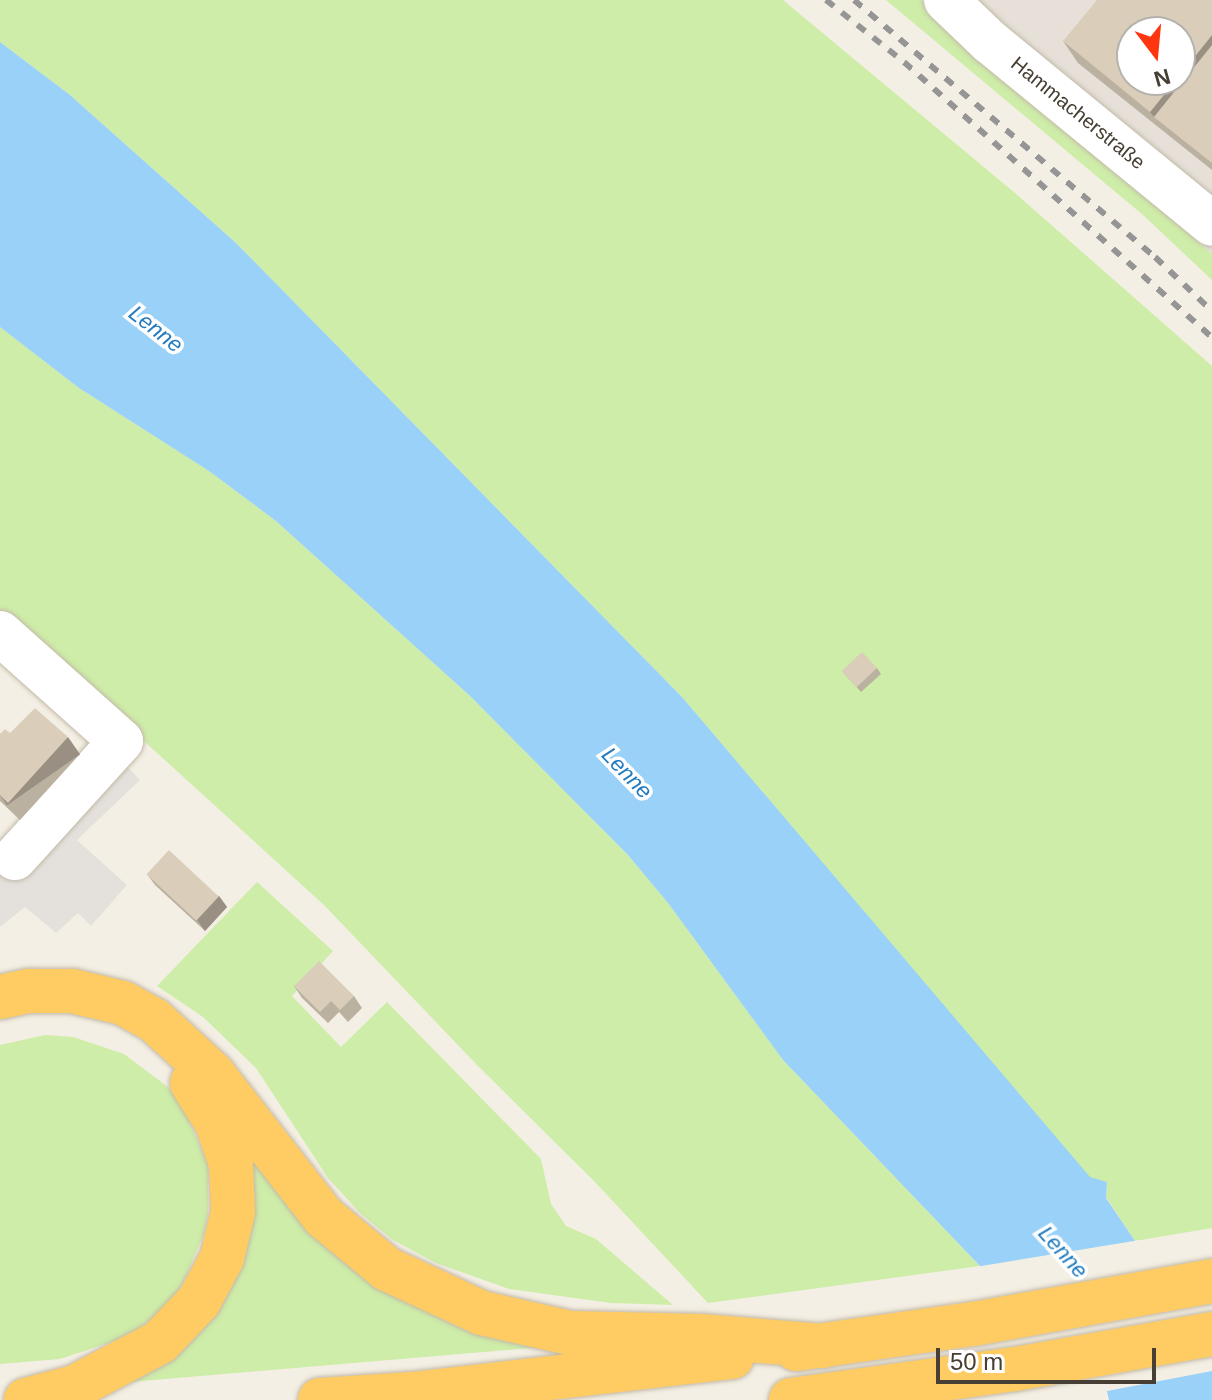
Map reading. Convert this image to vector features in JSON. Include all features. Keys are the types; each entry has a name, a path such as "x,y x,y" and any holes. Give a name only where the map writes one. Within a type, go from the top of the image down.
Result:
{"highway":[{"path":"0,997 29,991 72,991 123,1003 154,1020 213,1074 324,1217 387,1269 482,1313 570,1333 711,1347 823,1346 1212,1281"},
{"path":"0,1020 55,1013 77,1016 150,1042 196,1086 217,1123 231,1164 233,1212 222,1258 199,1301 160,1342 75,1387 26,1400"},
{"path":"791,1400 1015,1369 1212,1334"},
{"path":"320,1400 428,1393 711,1347"}],"street":[{"name":"Hammacherstraße","path":"946,0 990,42 1212,224"},
{"path":"0,633 121,741 15,858"}],"shaded area":[{"path":"921,0 1212,0 1212,254 1142,192"},
{"path":"103,741 140,780 77,840 127,885 91,926 78,913 56,933 25,907 0,927 0,841 14,839"}],"green space":[{"path":"0,0 783,0 1015,193 1212,366 1212,1228 1135,1241 1106,1197 1107,1182 1090,1178 682,697 236,243 70,95 0,42"},
{"path":"886,0 921,0 1212,254 1212,280 1143,215"},
{"path":"0,327 79,388 209,471 276,521 469,695 628,855 668,903 783,1060 980,1266 708,1303 594,1181 477,1065 324,905 0,610"},
{"path":"257,882 333,951 292,996 341,1047 387,1002 541,1159 551,1204 566,1226 596,1239 673,1305 611,1303 509,1289 436,1263 393,1240 360,1213 328,1178 256,1068 203,1017 157,986"},
{"path":"45,1035 73,1037 124,1054 168,1087 184,1108 208,1165 208,1213 204,1234 183,1283 169,1304 130,1336 60,1359 0,1364 0,1045"},
{"path":"233,1132 295,1206 578,1344 107,1384 203,1318"}],"water":[{"name":"Lenne","path":"0,42 70,95 236,243 682,697 1090,1177 1107,1182 1106,1198 1135,1241 1212,1327 1212,1400 1109,1400 1107,1391 980,1266 783,1060 668,903 628,855 469,695 276,521 209,471 79,388 0,327"}],"pier":[{"path":"1140,1240 1212,1321 1212,1371 1102,1392 975,1267"}],"building":[{"path":"1097,0 1212,0 1212,35 1196,55 1196,16 1116,16 1116,84 1063,41"},
{"path":"1212,45 1212,163 1154,117 1171,96 1196,96 1196,65"},
{"path":"1130,96 1163,96 1150,112"},
{"path":"862,652 877,668 857,687 842,671"},
{"path":"35,708 68,737 8,803 0,795 0,734 5,729 10,733"},
{"path":"169,850 219,896 196,921 146,874"},
{"path":"319,961 354,996 340,1010 331,1001 320,1012 294,986"}],"railway":[{"path":"826,0 904,62 1212,337"},
{"path":"854,0 1155,257 1212,311"}]}
